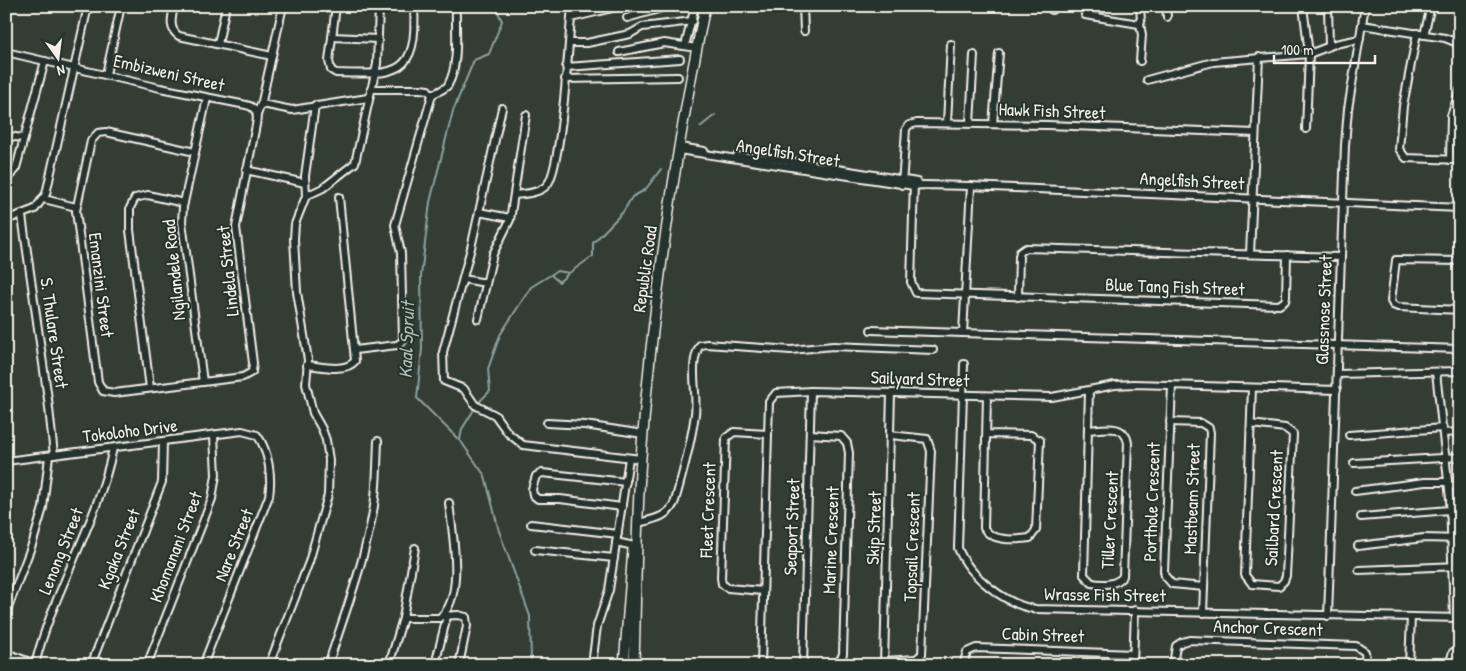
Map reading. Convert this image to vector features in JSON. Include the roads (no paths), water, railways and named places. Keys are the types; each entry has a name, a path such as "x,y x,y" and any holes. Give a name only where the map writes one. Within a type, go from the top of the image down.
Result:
{"street":[{"path":"6,220 22,216 35,208 44,199 51,180 88,6"},
{"path":"106,74 121,6"},
{"path":"174,6 171,26 175,33 272,56"},
{"path":"218,44 226,6"},
{"name":"Lindela Street","path":"252,372 253,363 236,227 256,112 262,104 282,6"},
{"path":"336,6 329,65 332,71 375,74 400,68 406,62 414,41 414,6"},
{"path":"306,196 323,188 354,165 375,74 379,6"},
{"path":"355,350 397,345 403,341 400,253 395,222 432,95 447,87 450,80 457,50 456,6"},
{"path":"514,195 541,189 550,180 563,114 572,6"},
{"path":"571,18 620,6"},
{"path":"627,18 669,6"},
{"path":"686,46 695,6"},
{"name":"Republic Road","path":"624,665 638,523 643,434 660,264 705,6"},
{"path":"803,6 804,30"},
{"path":"1084,6 1085,15 1140,24"},
{"path":"1140,6 1142,35 1140,61"},
{"path":"1166,6 1167,16"},
{"path":"1303,6 1309,54 1306,129"},
{"path":"1328,6 1329,46"},
{"name":"Glassnose Street","path":"1328,616 1342,203 1348,109 1365,6"},
{"path":"1424,35 1431,6"},
{"path":"569,43 587,43 630,34 642,27 693,21"},
{"path":"1362,25 1417,33 1460,44"},
{"path":"1417,33 1403,106 1399,149 1406,158 1460,160"},
{"path":"332,37 378,39"},
{"path":"1147,80 1201,65 1309,54 1329,46 1360,39"},
{"path":"619,52 654,44 697,48"},
{"path":"947,123 951,44"},
{"name":"Embizweni Street","path":"6,52 207,98 246,104 256,112"},
{"path":"993,124 999,53"},
{"path":"970,123 974,55"},
{"name":"Blue Tang Fish Street","path":"1250,254 1259,58"},
{"path":"566,67 680,59"},
{"path":"6,181 16,168 45,61"},
{"path":"565,79 678,77"},
{"path":"371,89 420,89 428,90 432,95"},
{"path":"1450,160 1451,116 1460,90"},
{"name":"Ngilandele Road","path":"203,382 182,229 184,203 207,98"},
{"path":"262,104 292,110 368,98"},
{"path":"269,665 309,562 328,495 329,460 324,434 313,413 306,384 308,365 297,285 294,230 306,196 305,184 316,105"},
{"path":"502,108 479,212 443,352 445,382 464,388 475,404 495,415 508,433 523,445 641,459"},
{"path":"478,319 493,254 510,218 526,116"},
{"name":"Hawk Fish Street","path":"902,183 908,127 917,122 1255,134"},
{"name":"Emanzini Street","path":"195,152 109,133 98,133 91,141 76,207 98,382 103,391 108,393 203,382 243,376 252,372"},
{"path":"6,136 24,138"},
{"name":"Angelfish Street","path":"679,149 776,159 902,183 923,185 1460,208"},
{"path":"246,170 305,184"},
{"name":"Blue Tang Fish Street","path":"914,184 912,288 916,293 1278,305 1285,301 1286,297 1287,255"},
{"path":"963,333 971,186"},
{"path":"150,388 130,230 130,208 133,200 142,196 184,203"},
{"path":"308,365 339,368 353,364 355,361 339,197"},
{"path":"44,199 76,207"},
{"path":"479,212 510,218"},
{"name":"S. Thulare Street","path":"6,613 33,542 43,508 52,456 22,216"},
{"name":"Blue Tang Fish Street","path":"1018,297 1019,256 1020,252 1026,248 1340,257"},
{"path":"1460,261 1396,260 1391,301 1392,305 1398,308 1460,310"},
{"path":"462,279 486,283"},
{"path":"871,330 1460,349"},
{"path":"638,523 663,516 673,507 676,500 695,414 694,384 697,352 700,345 791,350 833,346 933,350"},
{"name":"Wrasse Fish Street","path":"964,364 958,548 964,560 1003,598 1018,606 1036,609 1457,618"},
{"path":"1337,374 1460,371"},
{"path":"1436,372 1447,458 1451,566 1457,618"},
{"name":"Sailyard Street","path":"761,665 767,434 769,402 772,395 778,391 1052,397 1124,384 1337,390"},
{"name":"Porthole Crescent","path":"1172,386 1165,576 1172,584 1204,587"},
{"name":"Sailbard Crescent","path":"1252,388 1245,574 1252,584 1279,586 1286,576 1293,434 1286,428 1252,424"},
{"name":"Seaport Street","path":"803,665 811,391"},
{"name":"Tiller Crescent","path":"1088,430 1119,429 1127,438 1123,576 1119,580 1110,583 1092,584 1084,575 1089,391"},
{"name":"Skip Street","path":"884,663 891,393"},
{"path":"986,434 1031,435 1040,440 1036,530 1030,538 997,538 991,536 984,528 982,522 987,396"},
{"name":"Mastbeam Street","path":"1170,422 1201,423 1209,428 1210,433 1204,613"},
{"path":"547,423 643,434"},
{"path":"1349,436 1443,430 1460,432"},
{"name":"Tokoloho Drive","path":"6,461 242,431 257,435"},
{"name":"Fleet Crescent","path":"763,591 728,588 722,584 722,531 726,438 734,432 767,434"},
{"name":"Marine Crescent","path":"810,434 841,436 847,443 849,453 843,654 839,662 824,665"},
{"name":"Nare Street","path":"203,665 269,496 268,465 257,435"},
{"name":"Topsail Crescent","path":"884,663 916,659 922,654 931,451 927,439 891,435"},
{"name":"Khomanani Street","path":"147,665 212,499 216,475 214,436"},
{"path":"328,665 356,579 370,523 375,495 378,441"},
{"name":"Kgaka Street","path":"91,665 162,482 163,442"},
{"name":"Lenong Street","path":"35,664 105,480 113,448"},
{"path":"1354,463 1460,457"},
{"path":"592,665 598,626 606,602 614,558 629,458"},
{"path":"622,507 565,499 538,499 533,495 532,489 536,476 542,473 626,482"},
{"path":"1355,491 1425,482 1460,485"},
{"path":"6,503 6,513"},
{"path":"435,665 444,616 456,582 449,503"},
{"path":"1361,517 1460,513"},
{"path":"531,524 618,534"},
{"path":"1358,546 1424,538 1460,539"},
{"path":"616,542 636,543"},
{"name":"Republic Road","path":"634,665 636,543"},
{"path":"389,665 403,618 415,548"},
{"path":"535,550 614,558"},
{"path":"1360,570 1460,566"},
{"path":"1133,665 1135,610"},
{"path":"403,618 431,620 444,616 463,616 467,621 460,665"},
{"path":"1409,665 1411,617"},
{"name":"Anchor Crescent","path":"1173,665 1176,646 1190,640 1356,646 1365,652 1366,665"},
{"name":"Cabin Street","path":"964,665 967,652 976,648 1133,654"},
{"path":"1449,665 1453,652 1460,649"},
{"path":"6,653 35,664"}],"waterway":[{"name":"Kaal Spruit","path":"495,6 502,21 489,54 474,60 453,111 430,202 421,276 422,349 417,398 462,443 485,476 499,531 530,616 530,665"},
{"path":"700,127 715,115"},
{"path":"478,403 490,391 488,369 500,335 531,287 557,271 569,273 593,256 593,243 623,212 632,197 645,190 661,169"},
{"path":"551,275 559,282 569,273"},
{"path":"460,440 462,429 475,408"}]}
